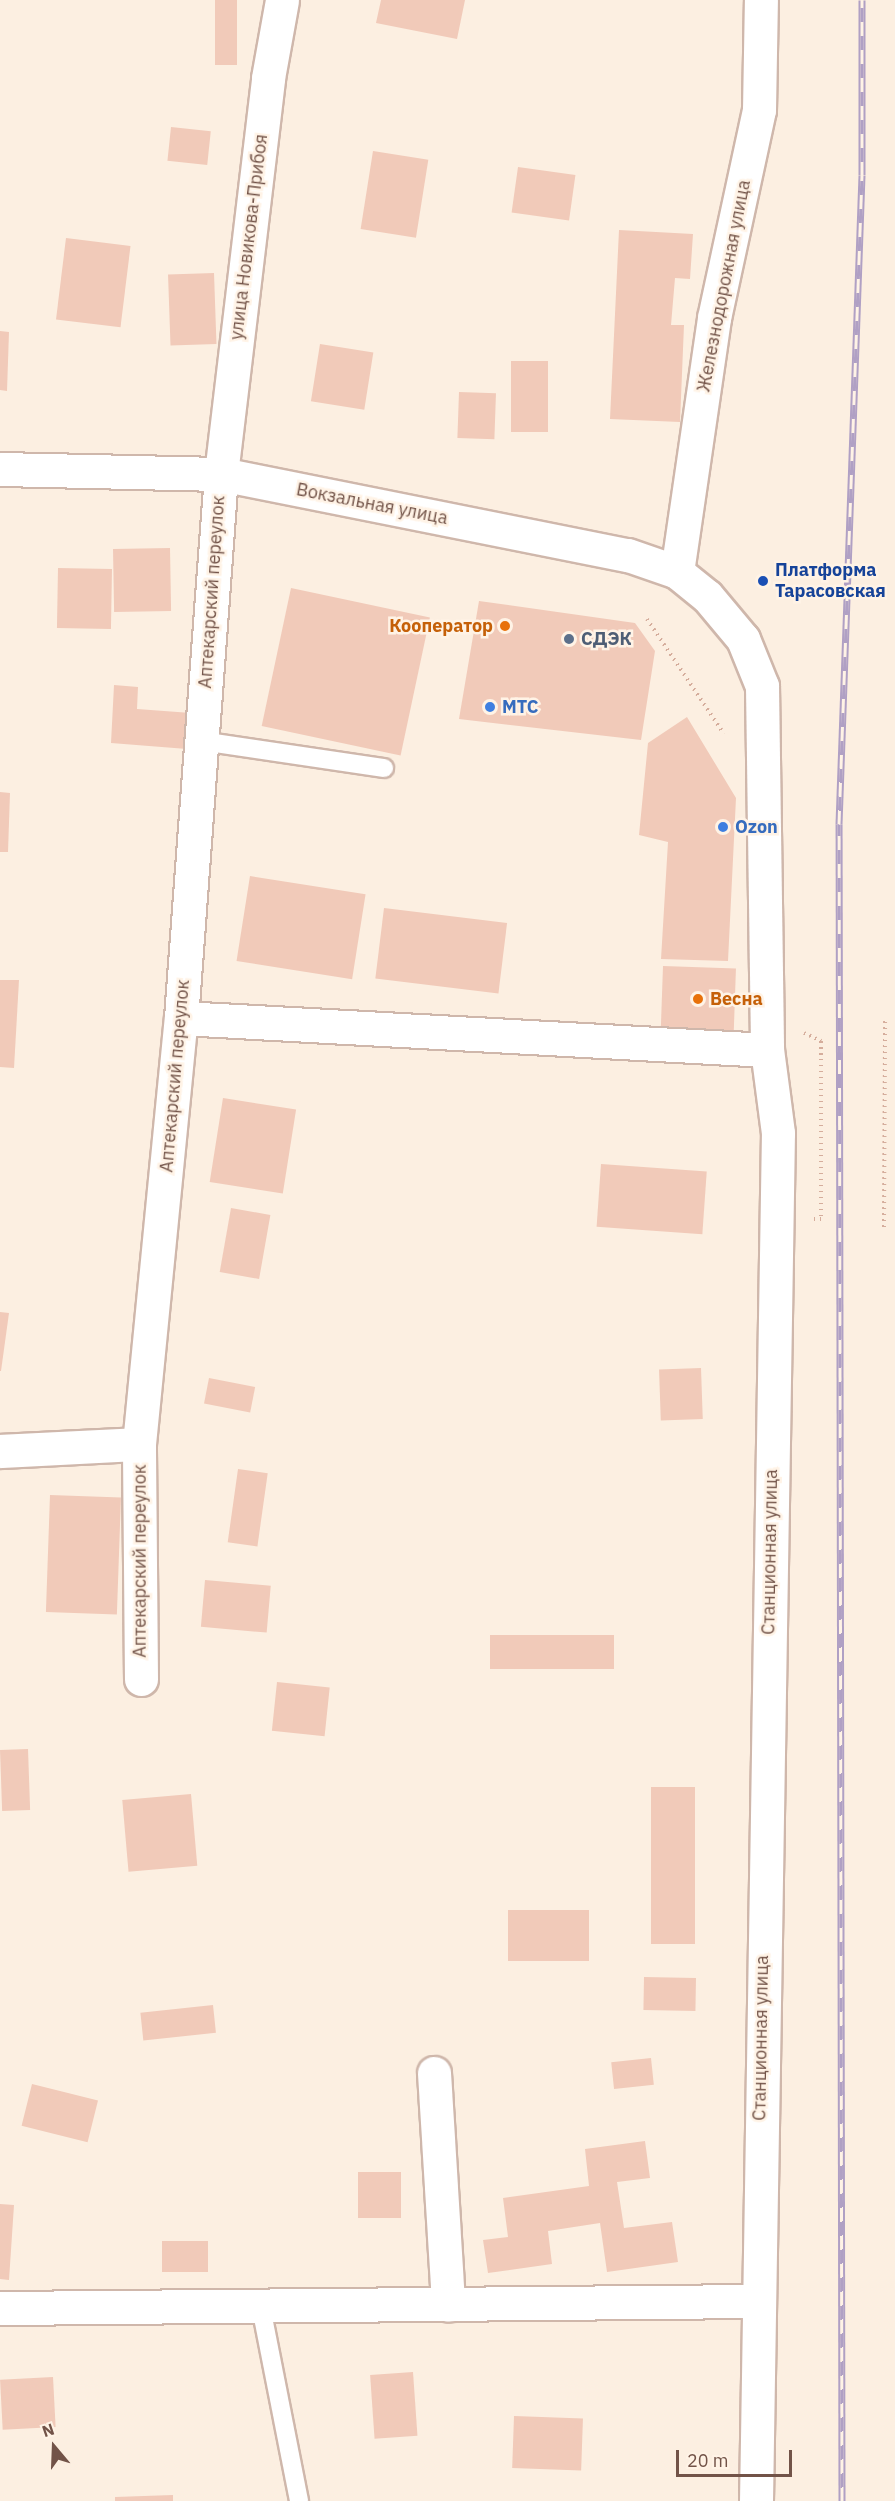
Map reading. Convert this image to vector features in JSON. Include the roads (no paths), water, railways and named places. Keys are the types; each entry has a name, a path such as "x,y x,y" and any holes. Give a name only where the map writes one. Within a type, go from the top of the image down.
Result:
{"street":[{"name":"улица Новикова-Прибоя","path":"221,474 268,78 282,0"},
{"name":"Железнодорожная улица","path":"677,573 714,318 759,110 761,0"},
{"name":"Вокзальная улица","path":"0,469 221,474 628,555 677,573 707,596 722,614"},
{"name":"Аптекарский переулок","path":"141,1679 139,1444 181,1018 221,474"},
{"name":"Станционная улица","path":"722,614 743,639 762,686 767,1050 778,1133 756,2301 756,2501"},
{"path":"181,1018 767,1050"},
{"path":"0,1451 139,1444"},
{"path":"434,2073 448,2305"},
{"path":"0,2308 756,2301"}],"lane":[{"path":"201,741 384,768"},
{"path":"261,2307 299,2501"}],"railway":[{"path":"842,2501 839,824 862,175 862,0"}],"place":[{"name":"Платформа Тарасовская","path":"763,581"},
{"name":"Кооператор","path":"505,626"},
{"name":"СДЭК","path":"569,639"},
{"name":"МТС","path":"490,707"},
{"name":"Ozon","path":"723,827"},
{"name":"Весна","path":"698,999"}]}
